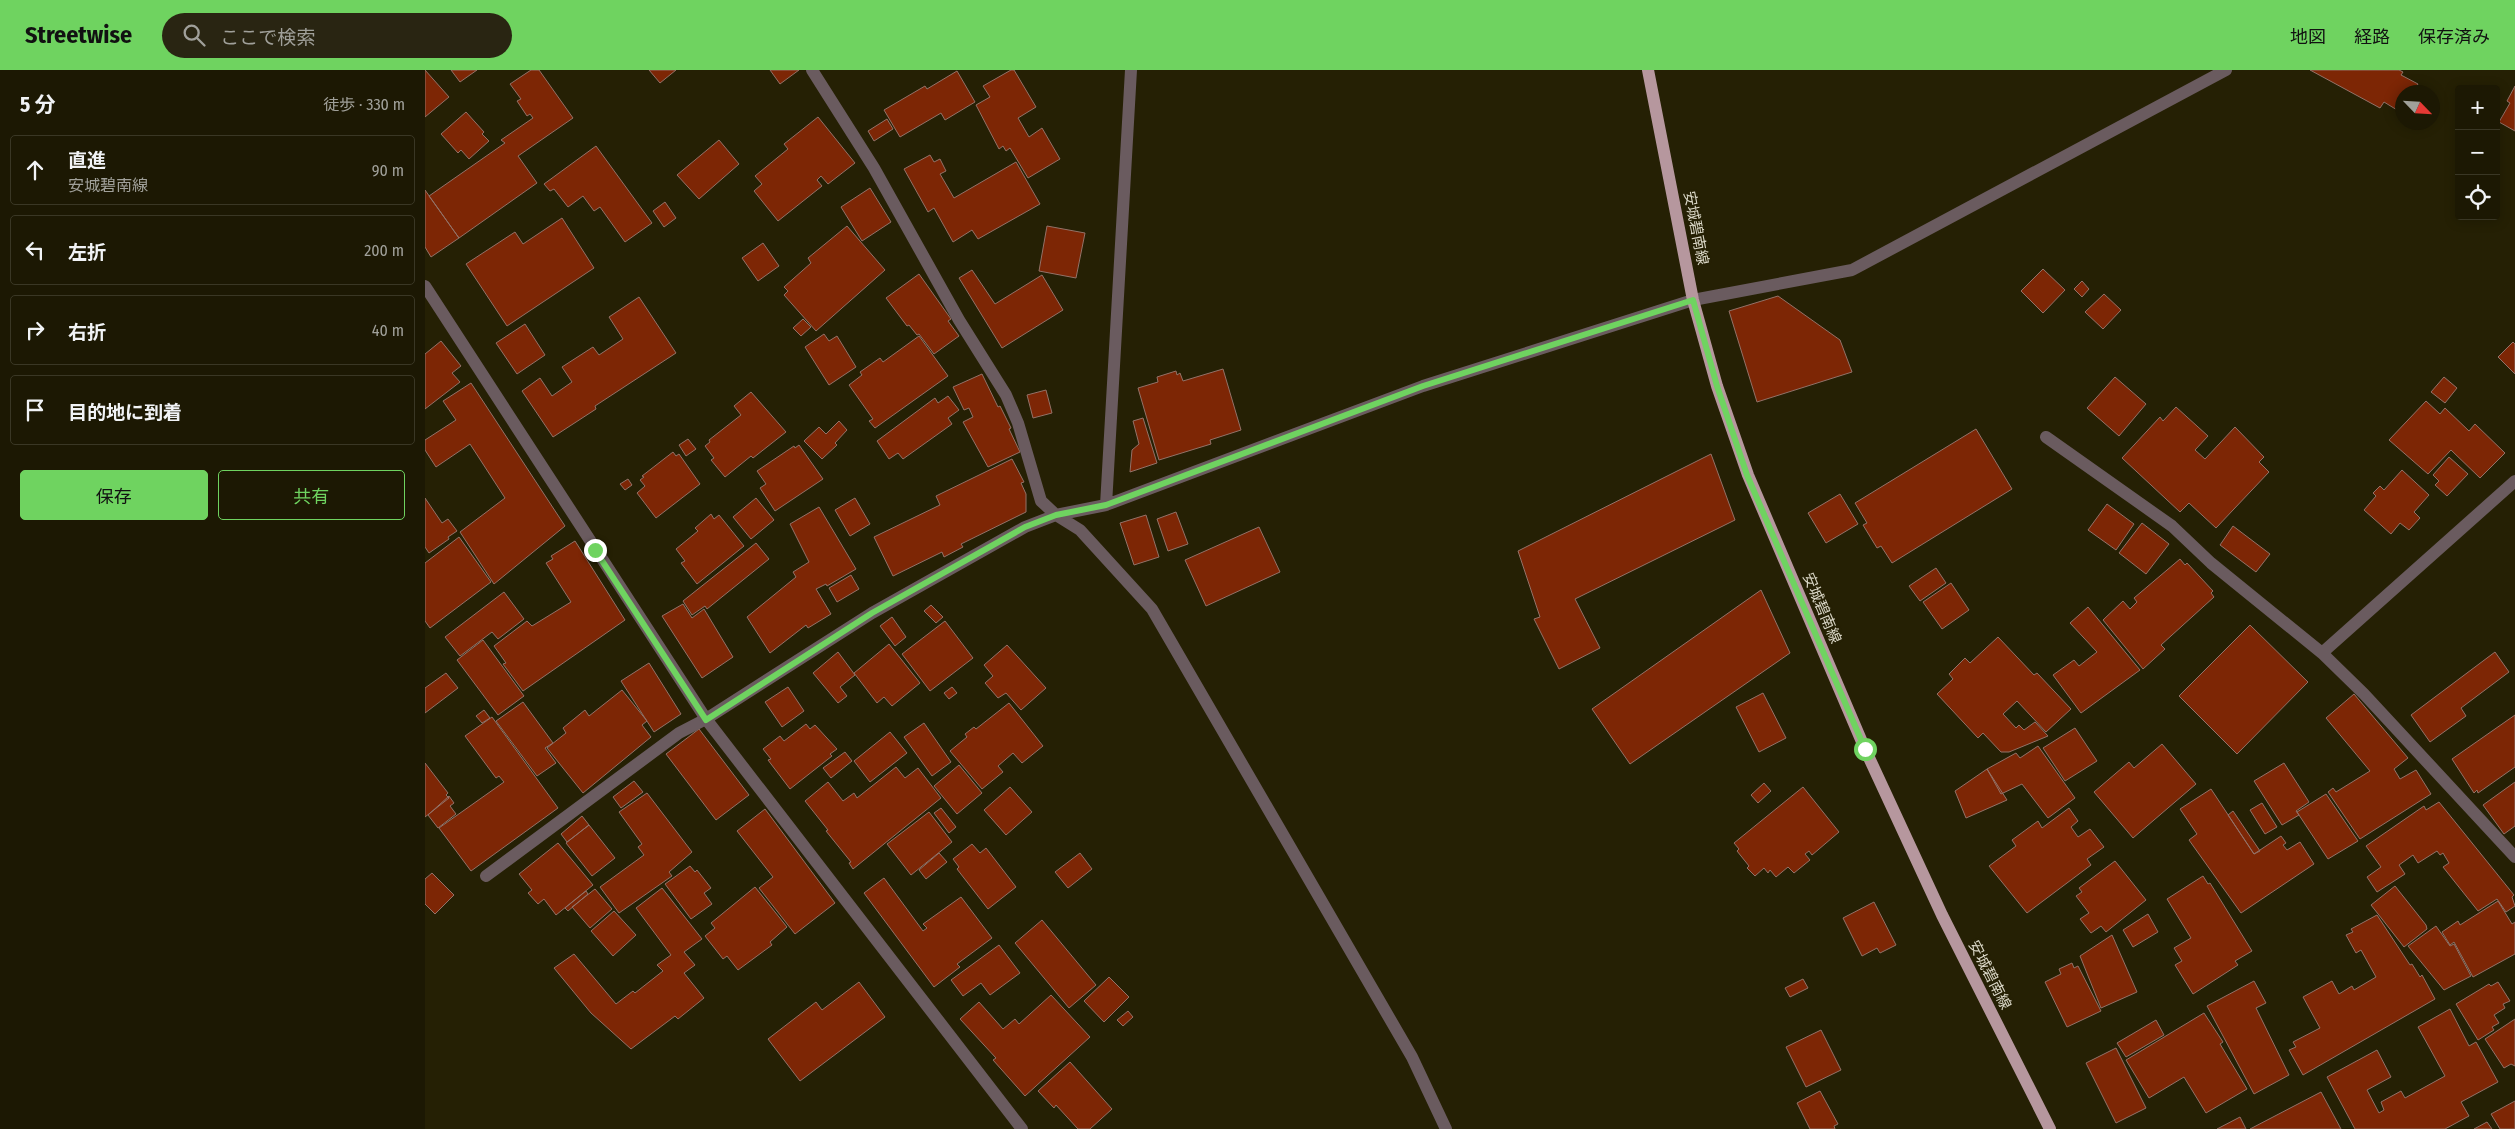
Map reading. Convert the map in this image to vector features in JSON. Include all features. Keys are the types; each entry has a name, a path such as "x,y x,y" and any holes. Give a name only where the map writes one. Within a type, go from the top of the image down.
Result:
{"main road":[{"name":"安城碧南線","path":"1648,70 1693,300 1717,386 1747,475 1854,722 1941,915 2051,1129"}],"street":[{"path":"812,70 874,168 959,320 1006,395 1018,423 1041,501 1056,515 1079,530 1152,609 1412,1057 1446,1129"},
{"path":"1106,505 1131,70"},
{"path":"486,876 679,733 706,720 872,613 1025,527 1056,515 1106,505 1423,386 1693,300 1852,270 2226,70"},
{"path":"425,286 706,720 1022,1129"},
{"path":"2046,437 2172,526 2211,563 2322,653 2364,694 2515,856"},
{"path":"2322,653 2515,481"}],"building":[{"path":"425,70 449,97 425,117"},
{"path":"451,70 477,70 460,82"},
{"path":"531,70 539,70 573,118 518,156 537,183 459,238 429,196 505,143 501,140 533,118 530,114 527,116 517,101 521,99 510,84"},
{"path":"649,70 676,70 660,83"},
{"path":"770,70 799,70 780,84"},
{"path":"1014,70 1036,107 1018,118 1029,137 1042,128 1060,159 1028,178 1010,148 1006,151 1003,146 999,149 976,105 990,97 983,86"},
{"path":"2310,70 2399,70 2403,72 2401,75 2418,84 2395,85 2395,109 2384,102 2380,108"},
{"path":"957,71 975,102 945,120 941,113 900,137 884,110 925,86 927,89"},
{"path":"2515,86 2515,131 2500,123 2510,103 2507,101"},
{"path":"466,112 484,132 482,134 489,141 469,159 461,150 458,153 441,134"},
{"path":"818,117 855,163 828,184 821,176 817,180 822,186 778,221 754,191 762,184 755,176 788,149 784,144"},
{"path":"887,119 893,129 874,141 868,131"},
{"path":"719,140 739,164 699,199 677,175"},
{"path":"596,146 652,223 625,242 600,207 594,211 583,196 568,207 554,189 550,191 544,184"},
{"path":"930,155 934,162 940,159 946,171 940,174 954,198 1016,162 1040,204 978,239 972,230 953,242 934,208 928,212 904,169"},
{"path":"870,188 891,222 862,241 841,207"},
{"path":"425,190 459,238 431,257 425,247"},
{"path":"665,202 676,218 664,227 653,211"},
{"path":"562,218 594,268 507,326 466,264 515,232 523,244"},
{"path":"847,226 885,270 816,331 784,295 788,291 784,287 811,263 808,258"},
{"path":"1047,226 1085,233 1076,278 1039,271"},
{"path":"763,243 779,266 758,281 742,258"},
{"path":"2043,269 2065,290 2043,313 2021,291"},
{"path":"972,270 995,304 1042,275 1063,310 1002,348 959,278"},
{"path":"919,274 951,319 948,321 959,336 934,354 919,334 917,335 909,325 907,326 886,298"},
{"path":"2082,281 2089,289 2082,297 2074,289"},
{"path":"2104,294 2121,310 2103,329 2085,312"},
{"path":"1778,296 1840,340 1852,372 1757,402 1729,311"},
{"path":"639,297 676,353 595,406 596,409 553,437 522,391 540,378 552,396 572,382 562,367 593,347 599,355 623,339 609,317"},
{"path":"803,319 811,327 801,336 793,328"},
{"path":"525,324 545,355 517,374 496,343"},
{"path":"824,334 829,341 837,336 856,367 829,385 805,347"},
{"path":"919,336 948,376 875,428 869,421 873,419 849,385 862,375 860,372 880,358 883,362"},
{"path":"441,341 461,366 452,373 460,382 425,409 425,354"},
{"path":"2513,342 2515,344 2515,374 2498,357"},
{"path":"1223,369 1241,430 1210,440 1211,444 1159,460 1138,388 1158,382 1157,377 1176,371 1177,375 1180,373 1183,381"},
{"path":"982,374 998,407 1000,406 1011,428 1009,429 1020,452 988,467 963,422 973,417 969,408 964,410 953,387"},
{"path":"2115,377 2146,404 2119,436 2087,408"},
{"path":"2444,377 2457,388 2445,403 2431,392"},
{"path":"471,383 565,526 494,584 460,532 505,498 470,444 436,467 425,450 425,440 456,420 443,401"},
{"path":"1046,390 1052,413 1033,418 1027,395"},
{"path":"751,392 786,432 725,477 711,460 714,458 705,446 710,442 709,440 741,415 734,406"},
{"path":"948,396 959,410 948,418 952,424 903,459 898,453 889,459 877,441 935,398 938,403"},
{"path":"2426,401 2440,414 2445,408 2469,431 2475,424 2505,453 2480,478 2451,450 2428,474 2389,440"},
{"path":"2176,407 2208,436 2195,450 2205,459 2235,427 2264,457 2259,462 2269,472 2216,528 2189,503 2180,512 2122,458 2160,417 2163,421"},
{"path":"1143,418 1157,463 1130,472 1132,450 1139,444 1133,421"},
{"path":"839,421 847,430 835,443 837,445 822,459 804,441 819,427 826,434"},
{"path":"1976,429 2012,489 1892,563 1881,546 1877,548 1863,525 1867,523 1855,503"},
{"path":"688,439 696,449 686,456 679,445"},
{"path":"799,445 823,479 775,511 760,488 766,484 757,471 794,446 795,448"},
{"path":"673,452 676,456 679,454 700,484 656,518 637,493 645,486 640,480 644,477 642,476"},
{"path":"1711,454 1735,520 1575,599 1600,648 1559,669 1534,619 1540,617 1518,551"},
{"path":"2449,457 2468,474 2447,496 2435,485 2439,481 2433,475"},
{"path":"1012,459 1024,482 1021,483 1026,494 1026,512 961,544 963,547 944,557 942,552 893,576 874,537 940,505 936,496"},
{"path":"2402,470 2429,495 2414,512 2420,518 2409,530 2400,523 2391,534 2364,510 2376,496 2373,493 2380,486 2384,490"},
{"path":"628,479 632,485 625,490 620,484"},
{"path":"1840,494 1858,524 1826,543 1808,513"},
{"path":"425,498 442,523 448,519 457,531 429,553 425,547"},
{"path":"756,498 774,520 751,539 733,517"},
{"path":"855,498 870,524 850,536 835,510"},
{"path":"2107,504 2134,524 2116,550 2088,530"},
{"path":"819,507 856,569 827,586 826,584 816,589 831,614 808,628 806,625 770,653 747,617 796,577 793,572 809,562 790,524"},
{"path":"1176,512 1188,544 1168,551 1157,519"},
{"path":"711,514 714,519 719,515 744,546 697,584 681,563 685,561 676,549 698,531 695,528"},
{"path":"1146,515 1159,557 1134,565 1120,523"},
{"path":"2142,523 2169,544 2146,574 2119,553"},
{"path":"2233,526 2270,554 2256,572 2220,545"},
{"path":"1259,527 1280,572 1206,606 1185,560"},
{"path":"459,537 491,582 430,628 425,621 425,563"},
{"path":"575,541 625,620 523,691 503,664 506,663 494,646 527,621 532,626 571,602 546,563 553,559 551,556"},
{"path":"756,543 769,559 707,609 705,606 692,615 683,601"},
{"path":"2180,559 2185,565 2187,563 2213,591 2211,593 2214,597 2161,645 2165,649 2143,669 2103,620 2123,601 2130,609 2137,602 2134,598"},
{"path":"1936,568 1946,583 1920,601 1909,586"},
{"path":"851,575 859,589 837,602 829,588"},
{"path":"1951,583 1969,610 1942,629 1923,602"},
{"path":"1761,590 1790,653 1630,764 1592,709"},
{"path":"504,592 524,619 498,639 492,632 460,656 445,637"},
{"path":"683,604 692,618 704,609 733,657 702,678 662,616"},
{"path":"931,605 943,617 936,623 924,611"},
{"path":"2088,607 2140,670 2081,713 2053,675 2074,660 2079,666 2097,652 2070,623"},
{"path":"892,617 906,637 895,646 880,626"},
{"path":"945,621 973,658 930,691 902,654"},
{"path":"2250,625 2308,682 2237,754 2179,696"},
{"path":"1998,637 2034,675 2037,673 2071,709 2046,732 2017,701 2003,714 2016,728 2019,725 2024,730 2035,722 2048,736 2009,752 2001,752 1983,733 1978,738 1937,694 1953,679 1949,674 1965,658 1970,663"},
{"path":"483,640 524,696 498,715 457,660"},
{"path":"889,644 920,683 892,706 884,697 877,703 854,673"},
{"path":"1007,645 1046,688 1021,710 1006,693 998,698 985,683 993,676 984,665"},
{"path":"838,652 855,675 840,687 847,696 838,703 813,673"},
{"path":"2495,652 2509,672 2461,708 2466,716 2430,742 2411,715"},
{"path":"649,663 681,714 654,732 621,681"},
{"path":"446,673 458,688 425,713 425,688"},
{"path":"788,687 804,711 782,727 765,702"},
{"path":"952,687 957,693 949,699 944,693"},
{"path":"622,690 647,721 642,725 651,737 583,793 547,748 566,733 563,728 585,710 589,716"},
{"path":"1763,693 1786,738 1759,752 1736,707"},
{"path":"2354,694 2408,758 2394,769 2400,779 2416,770 2431,794 2360,839 2328,792 2333,788 2336,792 2370,771 2326,718"},
{"path":"523,702 553,743 545,748 556,763 537,776 496,721"},
{"path":"1009,703 1043,746 1022,763 1013,753 998,766 1003,772 982,789 950,751 967,737 965,734 974,727 976,729"},
{"path":"484,710 490,718 482,723 476,716"},
{"path":"2515,715 2515,767 2478,793 2477,790 2474,793 2452,759"},
{"path":"492,717 558,808 471,871 439,828 504,782 499,776 496,778 465,736"},
{"path":"924,723 951,762 932,776 904,737"},
{"path":"806,724 810,729 815,725 837,749 830,754 832,756 790,789 768,760 771,759 763,749 780,736 784,741"},
{"path":"2075,728 2097,761 2065,781 2043,748"},
{"path":"699,729 749,795 716,820 666,754"},
{"path":"890,732 907,753 870,782 854,761"},
{"path":"2162,744 2196,784 2133,838 2094,792 2129,762 2134,768"},
{"path":"2038,746 2075,798 2048,818 2022,784 2001,794 1987,769 2016,753 2020,758"},
{"path":"845,752 852,761 831,778 823,768"},
{"path":"425,763 448,793 446,795 449,798 425,817"},
{"path":"2284,763 2309,802 2296,811 2299,815 2282,825 2254,781"},
{"path":"959,765 982,793 957,814 934,786"},
{"path":"896,767 905,778 918,768 941,798 853,869 849,863 851,862 805,801 828,782 843,801 854,793 857,798"},
{"path":"1987,769 2007,800 1966,818 1955,791"},
{"path":"634,781 643,792 621,808 613,797"},
{"path":"2515,782 2515,826 2504,834 2483,805"},
{"path":"1764,783 1771,791 1758,803 1751,795"},
{"path":"1010,787 1032,812 1006,835 984,810"},
{"path":"1803,787 1839,832 1812,855 1809,851 1805,854 1810,860 1794,873 1788,867 1776,877 1770,870 1768,873 1764,868 1755,876 1747,868 1749,866 1737,851 1739,849 1734,843"},
{"path":"2211,789 2254,854 2281,836 2286,843 2283,845 2287,850 2300,842 2314,864 2241,913 2189,840 2197,834 2180,809"},
{"path":"647,793 692,852 669,872 672,876 619,913 600,887 644,855 638,847 642,844 619,812"},
{"path":"2326,794 2358,841 2328,859 2297,812"},
{"path":"449,796 454,803 450,806 456,814 438,828 428,815"},
{"path":"2439,802 2514,895 2512,897 2515,906 2506,912 2497,899 2478,911 2443,867 2449,863 2443,853 2440,855 2437,851 2418,863 2413,855 2399,865 2405,874 2377,892 2367,877 2381,867 2366,846 2424,806 2426,810"},
{"path":"2262,803 2277,827 2265,834 2250,810"},
{"path":"941,808 956,827 949,833 934,813"},
{"path":"2069,808 2078,821 2071,827 2078,837 2090,829 2104,847 2087,859 2091,865 2027,913 1989,866 2016,846 2012,840 2038,821 2042,828"},
{"path":"765,809 835,903 795,934 759,888 773,877 737,831"},
{"path":"2233,811 2260,851 2254,854 2228,815"},
{"path":"929,812 952,842 911,875 887,844"},
{"path":"582,816 589,825 567,842 561,834"},
{"path":"589,825 615,858 592,876 566,843"},
{"path":"558,843 593,885 556,915 544,899 538,904 528,893 532,890 519,874"},
{"path":"972,844 980,853 986,848 1016,887 988,909 957,869 959,867 953,859"},
{"path":"939,853 947,862 926,879 919,870"},
{"path":"1080,853 1092,869 1068,888 1055,872"},
{"path":"2115,861 2146,900 2106,932 2101,926 2091,933 2080,919 2089,913 2076,896 2082,892 2079,888"},
{"path":"690,866 695,872 697,870 711,888 704,893 712,904 691,919 665,884"},
{"path":"432,873 454,895 435,914 425,904 425,879"},
{"path":"2203,876 2208,884 2210,883 2252,951 2235,961 2238,965 2193,994 2175,965 2182,961 2174,948 2191,938 2167,899"},
{"path":"884,878 923,931 927,928 923,924 961,897 992,938 957,964 960,967 934,987 864,893"},
{"path":"2395,886 2426,925 2427,929 2404,947 2371,905"},
{"path":"755,887 787,927 770,942 772,945 738,970 727,956 723,959 705,936 715,928 711,923"},
{"path":"662,888 702,939 684,952 695,965 684,973 704,998 678,1019 675,1016 631,1049 591,1013 554,968 574,954 616,1004 633,991 635,993 663,971 657,965 671,955 636,908"},
{"path":"595,889 612,909 590,928 572,907"},
{"path":"586,891 588,894 568,911 565,908"},
{"path":"2498,901 2512,924 2515,922 2515,954 2473,977 2454,942 2450,945 2442,932 2458,921 2460,925"},
{"path":"1874,902 1896,945 1880,953 1877,948 1862,956 1843,918"},
{"path":"614,911 636,935 613,956 591,931"},
{"path":"2148,914 2158,932 2133,947 2123,930"},
{"path":"2377,915 2410,965 2412,964 2420,977 2422,975 2435,999 2303,1075 2289,1050 2296,1047 2293,1042 2320,1028 2303,997 2332,981 2339,994 2352,986 2354,990 2376,977 2361,950 2356,953 2346,935 2353,932 2351,929"},
{"path":"1042,920 1096,985 1069,1008 1015,943"},
{"path":"2436,926 2450,946 2454,944 2471,976 2444,990 2408,946"},
{"path":"2112,935 2137,992 2101,1008 2080,956"},
{"path":"999,945 1020,973 990,995 981,983 963,996 951,980"},
{"path":"2072,963 2074,968 2078,966 2101,1011 2067,1027 2045,982 2061,974 2059,969"},
{"path":"1109,977 1129,997 1104,1022 1084,1001"},
{"path":"1803,979 1808,988 1790,997 1785,988"},
{"path":"2254,981 2266,1003 2256,1008 2289,1075 2254,1094 2207,1006"},
{"path":"859,982 885,1017 800,1081 768,1039 816,1002 822,1010"},
{"path":"2498,982 2510,1001 2503,1004 2505,1008 2494,1015 2499,1023 2492,1027 2494,1030 2478,1040 2456,1004 2489,984 2491,986"},
{"path":"1051,995 1090,1037 1025,1096 993,1060 996,1058 960,1019 979,1002 1003,1029 1015,1019 1019,1024"},
{"path":"2450,1009 2469,1046 2476,1042 2498,1082 2461,1102 2469,1116 2445,1129 2355,1129 2327,1077 2377,1050 2391,1077 2367,1090 2379,1113 2384,1110 2381,1102 2401,1091 2405,1098 2445,1076 2418,1027"},
{"path":"1128,1011 1133,1017 1123,1026 1117,1020"},
{"path":"2204,1013 2223,1042 2220,1044 2247,1089 2206,1113 2184,1077 2149,1098 2126,1060"},
{"path":"2515,1019 2515,1066 2511,1064 2504,1068 2485,1039"},
{"path":"2156,1020 2164,1035 2126,1057 2117,1043"},
{"path":"1821,1030 1841,1070 1806,1087 1786,1047"},
{"path":"2116,1048 2146,1108 2116,1123 2086,1063"},
{"path":"1070,1062 1112,1109 1090,1129 1078,1129 1056,1105 1054,1108 1038,1091"},
{"path":"1820,1091 1838,1124 1834,1126 1835,1129 1810,1129 1797,1103"},
{"path":"2321,1092 2341,1129 2250,1129"},
{"path":"2515,1101 2515,1129 2500,1129 2491,1114"},
{"path":"2240,1117 2246,1129 2217,1129"},
{"path":"2487,1122 2492,1129 2474,1129"}],"route":[{"path":"595,550 706,720 872,613 1025,527 1056,515 1106,505 1193,474 1423,386 1693,300 1717,386 1747,475 1865,749"}]}
